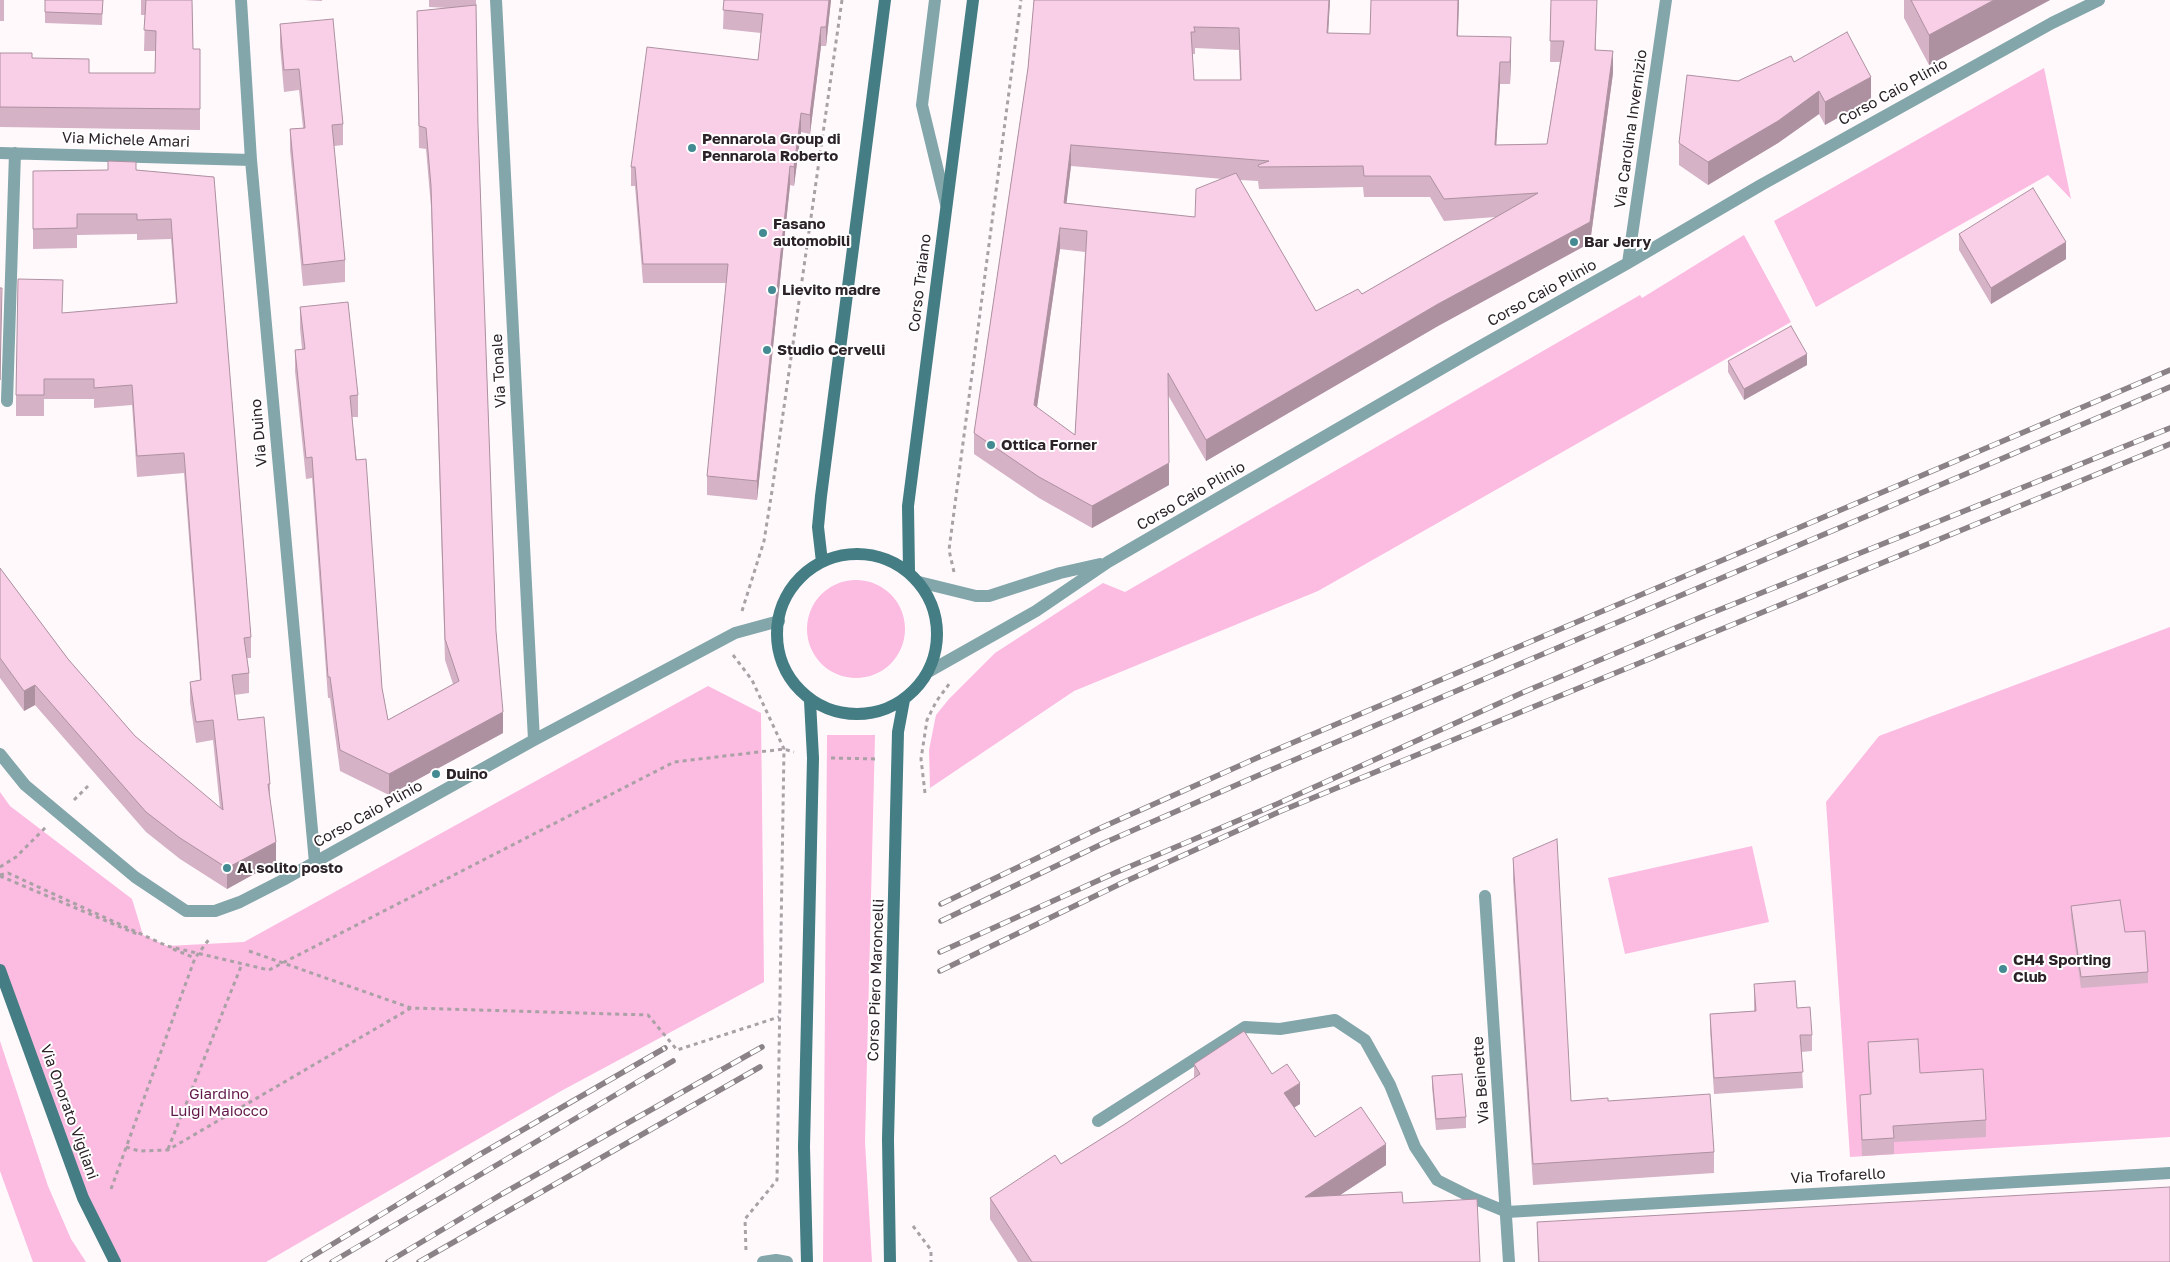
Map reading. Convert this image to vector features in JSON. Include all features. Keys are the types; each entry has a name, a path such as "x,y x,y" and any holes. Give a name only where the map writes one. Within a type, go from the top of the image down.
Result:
{"main road":[{"path":"822,562 818,527 820,504 885,0"},
{"name":"Corso Traiano","path":"909,571 908,506 973,0"},
{"path":"873,556 889,560 909,571 926,590 938,632 928,672 904,700 883,710 863,714 846,713 810,701 797,688 786,668 779,645 779,621 782,601 791,584 806,571 822,562 840,557 873,556"},
{"name":"Corso Piero Maroncelli","path":"890,1262 888,1139 899,759 898,732 904,700"},
{"path":"807,1262 804,1147 813,758 810,701"},
{"name":"Via Onorato Vigliani","path":"0,970 83,1198 115,1262"}],"street":[{"name":"Via Duino","path":"241,0 251,160 315,863"},
{"name":"Via Tonale","path":"496,0 534,740"},
{"path":"935,0 922,105 946,204"},
{"name":"Via Carolina Invernizio","path":"1628,263 1666,0"},
{"path":"2066,0 2072,12"},
{"name":"Corso Caio Plinio","path":"928,672 1036,611 1108,562 1761,185 2072,12 2099,0"},
{"name":"Via Michele Amari","path":"0,153 251,160"},
{"path":"7,401 15,153"},
{"name":"Corso Caio Plinio","path":"919,582 976,596 989,596 1060,573 1108,562"},
{"name":"Corso Caio Plinio","path":"0,754 25,784 135,878 186,911 215,911 240,902 315,863 534,740 735,634 779,621"},
{"name":"Via Beinette","path":"1485,896 1509,1262"},
{"path":"1098,1121 1246,1027 1280,1029 1335,1020 1365,1040 1390,1085 1415,1147 1437,1180 1507,1212"},
{"name":"Via Trofarello","path":"1507,1212 2170,1173"},
{"path":"764,1262 776,1260 787,1262"}],"path":[{"path":"752,586 764,541 772,491 842,0"},
{"path":"958,574 954,572 949,550 1020,0"},
{"path":"730,650 752,680 784,749 777,1180 745,1218 746,1253"},
{"path":"925,793 921,759 927,720 936,702 954,680"},
{"path":"0,876 8,873 167,946 269,970 674,762 784,749 813,758 921,759"},
{"path":"0,876 195,958"},
{"path":"111,1189 195,958 210,938"},
{"path":"249,951 411,1008 648,1015 677,1050 779,1018"},
{"path":"168,1150 242,964"},
{"path":"126,1147 139,1151 168,1150 411,1008"},
{"path":"913,1226 931,1250 932,1262"}],"green space":[{"path":"2044,68 2071,199 2048,175 1816,307 1774,221"},
{"path":"1744,235 1791,322 1318,591 1074,691 930,788 929,750 936,715 949,699 995,653 1103,583 1125,592 1640,295 1642,298"},
{"path":"856,580 875,584 891,594 901,610 905,629 901,648 891,664 875,674 856,678 837,674 821,664 811,648 807,629 811,610 821,594 837,584"},
{"name":"CH4 Sporting Club","path":"2170,627 2170,1137 1850,1157 1826,802 1879,736"},
{"name":"Giardino Luigi Maiocco","path":"708,686 761,713 764,982 561,1091 266,1262 115,1262 102,1236 0,970 0,792 10,806 132,899 143,935 167,946 244,942"},
{"path":"827,735 875,735 865,1142 872,1262 823,1262"},
{"path":"1752,846 1769,922 1625,954 1608,878"},
{"path":"0,1041 48,1186 71,1239 86,1262 33,1262 0,1171"}],"building":[{"path":"45,0 103,0 102,14 45,12"},
{"path":"146,0 192,0 193,49 200,49 200,109 0,107 0,53 32,53 32,58 89,59 89,73 155,73 156,31 144,30"},
{"path":"724,0 829,0 826,27 821,27 810,115 801,113 794,167 790,166 757,481 707,476 728,264 643,264 635,167 631,167 647,47 758,60 763,14 723,10"},
{"path":"1034,0 1329,0 1327,33 1370,34 1371,0 1458,0 1457,36 1511,37 1510,62 1500,62 1495,145 1547,144 1564,41 1550,41 1551,0 1597,0 1595,50 1613,51 1590,222 1438,304 1206,440 1168,373 1169,463 1092,506 1039,477 974,433 1028,68","holes":["1194,27 1239,28 1241,80 1194,80 1191,32 1195,32","1071,145 1269,161 1258,165 1259,167 1363,166 1364,176 1430,176 1444,199 1538,193 1362,294 1358,289 1316,311 1236,173 1196,189 1195,217 1064,203","1060,228 1087,231 1075,435 1034,405"]},
{"path":"1911,0 1994,0 1929,35"},
{"path":"476,5 478,126 496,631 503,712 389,774 340,750 330,677 328,677 312,457 306,458 295,350 305,349 300,307 348,302 358,395 350,396 356,460 366,459 382,688 388,720 459,681 445,639 431,186 426,128 419,126 417,11"},
{"path":"333,19 343,124 332,125 345,260 303,265 290,129 305,128 299,69 284,70 280,24"},
{"path":"1847,32 1871,77 1825,102 1819,91 1778,121 1708,162 1679,143 1687,75 1738,81 1791,56 1794,62"},
{"path":"108,161 136,162 136,170 214,177 251,637 244,638 249,673 232,675 238,720 264,717 270,784 268,784 276,842 227,868 180,838 146,812 35,685 24,691 0,658 0,568 68,659 135,736 223,810 213,720 196,722 190,682 201,680 184,453 137,456 132,385 94,388 94,379 44,379 44,395 16,395 18,279 63,280 62,313 177,303 171,219 137,220 137,214 77,214 77,228 33,229 33,171 108,170"},
{"path":"2033,188 2066,242 1991,288 1959,234"},
{"path":"0,288 2,288 0,380"},
{"path":"1791,326 1807,354 1744,389 1728,361"},
{"path":"1557,839 1571,1101 1608,1098 1608,1101 1710,1094 1714,1152 1533,1164 1513,858"},
{"path":"2120,900 2125,932 2145,931 2148,972 2081,977 2071,906"},
{"path":"1795,981 1797,1008 1810,1007 1812,1035 1800,1035 1803,1072 1714,1078 1710,1014 1756,1011 1754,984"},
{"path":"1244,1031 1272,1074 1287,1064 1300,1083 1284,1093 1315,1137 1361,1107 1386,1144 1305,1197 1402,1192 1403,1203 1477,1199 1480,1262 1032,1262 990,1198 1055,1155 1061,1164 1125,1124 1200,1074 1194,1064"},
{"path":"1918,1039 1920,1073 1983,1069 1986,1120 1893,1126 1894,1138 1862,1140 1860,1095 1871,1094 1868,1042"},
{"path":"1462,1074 1466,1117 1436,1119 1432,1076"},
{"path":"2170,1187 2170,1262 1539,1262 1537,1222"}],"railway":[{"path":"941,904 1096,830 1259,757 2170,370"},
{"path":"941,921 1104,843 1266,772 2170,387"},
{"path":"940,952 1117,872 1277,804 1524,692 1699,618 2170,428"},
{"path":"940,971 1122,883 1281,811 2170,444"},
{"path":"388,1262 502,1194 762,1047"},
{"path":"303,1262 479,1155 665,1048"},
{"path":"332,1262 673,1061"},
{"path":"419,1262 760,1067"}],"place":[{"name":"Pennarola Group di Pennarola Roberto","path":"692,148"},
{"name":"Fasano automobili","path":"763,233"},
{"name":"Bar Jerry","path":"1574,242"},
{"name":"Lievito madre","path":"772,290"},
{"name":"Studio Cervelli","path":"767,350"},
{"name":"Ottica Forner","path":"991,445"},
{"name":"Duino","path":"436,774"},
{"name":"Al solito posto","path":"227,868"},
{"name":"CH4 Sporting Club","path":"2003,969"}]}
